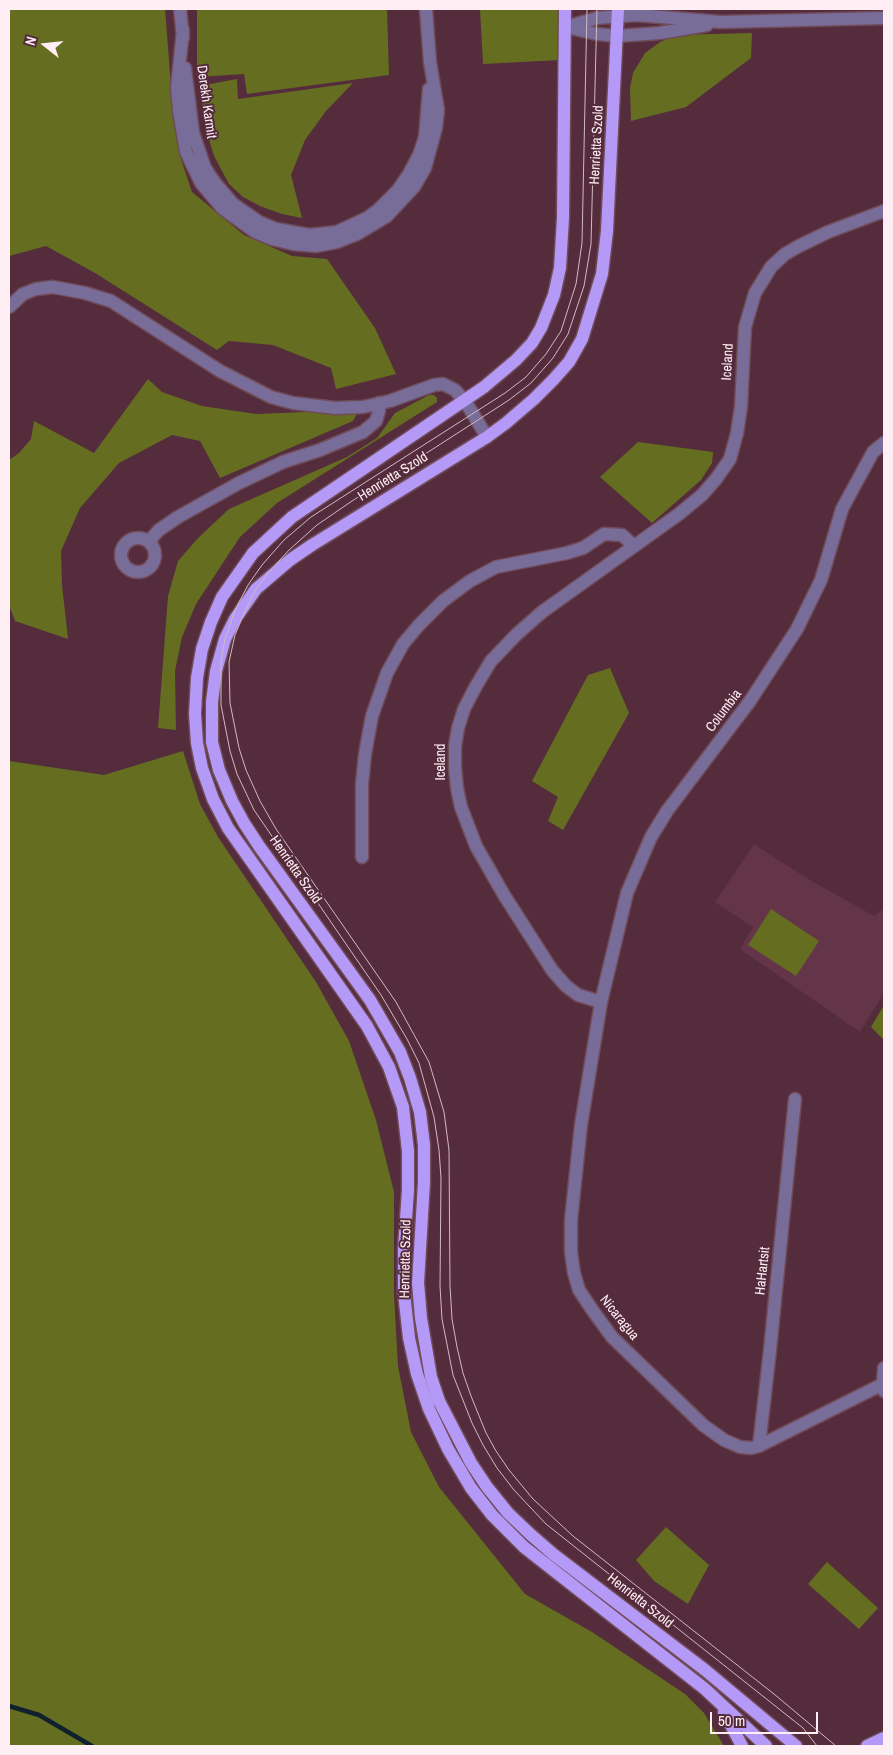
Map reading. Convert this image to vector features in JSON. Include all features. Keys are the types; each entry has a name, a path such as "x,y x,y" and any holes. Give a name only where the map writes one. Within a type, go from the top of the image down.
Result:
{"main road":[{"name":"Henrietta Szold","path":"566,9 563,218 560,268 554,295 541,328 532,343 498,376 465,401 292,517 253,552 222,597 202,649 195,705 197,742 205,776 228,828 367,1026 392,1075 403,1107 408,1151 404,1293 409,1338 417,1374 429,1409 448,1450 471,1488 492,1515 524,1547 705,1689 766,1746"},
{"name":"Henrietta Szold","path":"618,12 607,231 602,274 582,339 569,362 534,399 487,437 312,545 290,560 256,589 235,619 225,640 216,671 212,702 212,742 219,770 244,823 370,1000 400,1052 410,1078 420,1112 424,1145 418,1283 420,1318 439,1401 471,1463 508,1513 530,1534 705,1670 796,1746"},
{"path":"705,1689 723,1710 742,1746"},
{"path":"867,1746 884,1738"}],"street":[{"name":"Derekh Karmit","path":"180,9 183,30 177,87 184,143 192,165 210,196 237,220 264,236 293,244 316,246 337,242 357,234 387,216 414,188 425,168 432,149 438,110 430,62 426,9"},
{"path":"566,27 618,12 721,22 884,18"},
{"path":"566,27 597,34 617,36 660,33 721,22"},
{"name":"Iceland","path":"601,1002 578,995 566,986 552,970 500,889 476,846 461,808 456,788 455,746 464,709 491,661 517,634 542,612 702,495 730,459 741,407 745,327 755,294 771,267 785,254 799,246 828,232 884,211"},
{"path":"9,307 23,294 36,289 52,287 85,293 111,301 220,371 271,397 293,403 335,408 363,407 439,384 448,386 455,390 465,401 487,437"},
{"path":"149,541 159,530 178,517 238,482 283,462 320,450 363,432 376,421 380,411 379,403"},
{"name":"Columbia","path":"601,1002 627,893 651,837 689,780 750,701 797,629 821,580 842,509 873,452 884,443"},
{"path":"362,857 362,784 372,716 387,673 403,644 419,625 443,601 470,581 496,567 567,553 583,548 604,534 622,535 634,546"},
{"name":"Nicaragua","path":"601,1002 581,1125 571,1220 571,1252 574,1273 580,1290 612,1337 703,1425 724,1440 740,1447 751,1448 759,1446 884,1388"},
{"name":"HaHartsit","path":"759,1446 795,1099"},
{"path":"884,1368 884,1388"}],"shaded area":[{"path":"754,844 808,879 874,916 884,909 884,993 860,1032 740,949 753,927 715,902"}],"green space":[{"path":"9,9 165,9 171,86 181,159 192,192 244,235 292,256 327,259 375,328 396,374 336,389 331,368 273,345 229,341 217,350 95,273 46,246 9,256"},
{"path":"197,9 387,9 389,75 247,94 244,74 197,77"},
{"path":"480,9 559,9 560,60 483,64"},
{"path":"752,33 751,58 686,107 631,121 630,88 633,73 645,53 660,42 676,35"},
{"path":"237,79 238,99 353,83 326,111 305,140 291,175 302,218 282,214 243,197 229,184 214,156 205,126 200,86"},
{"path":"148,379 162,392 202,406 256,414 330,411 358,412 353,421 220,478 200,441 172,435 119,463 80,508 61,551 62,585 68,639 15,621 9,605 9,460 19,453 31,439 34,421 94,453"},
{"path":"429,395 434,395 437,398 437,402 277,503 240,537 196,604 182,637 175,671 176,730 158,728 168,596 178,561 198,538 229,509 347,457 377,438 395,413"},
{"path":"638,442 713,452 712,463 701,480 652,523 600,477"},
{"path":"610,668 629,713 563,830 548,821 558,797 532,781 588,675"},
{"path":"183,751 200,804 218,837 316,982 349,1041 376,1120 394,1192 394,1295 398,1366 411,1432 439,1487 525,1594 592,1632 685,1694 704,1713 724,1746 9,1746 9,761 104,775"},
{"path":"771,909 819,941 796,976 748,945"},
{"path":"884,1005 884,1040 871,1027"},
{"path":"666,1527 709,1565 688,1604 654,1581 636,1560"},
{"path":"827,1562 878,1608 859,1629 808,1584"}],"waterway":[{"path":"9,1706 39,1715 92,1746"}],"tram line":[{"path":"587,9 582,243 576,284 561,331 546,354 526,377 505,393 311,517 284,540 262,565 248,585 235,610 225,639 221,661 221,705 230,751 237,774 254,810 381,995 419,1063 434,1117 439,1150 441,1178 440,1286 442,1319 453,1375 483,1445 497,1468 514,1490 546,1524 803,1728 817,1746"},
{"path":"597,9 591,244 584,286 568,334 553,358 531,383 509,400 317,525 289,550 256,589 235,635 229,662 230,703 239,748 246,770 260,801 276,829 396,1002 429,1062 444,1112 449,1150 452,1319 463,1373 486,1433 496,1451 533,1499 573,1536 774,1694 836,1746"}]}
